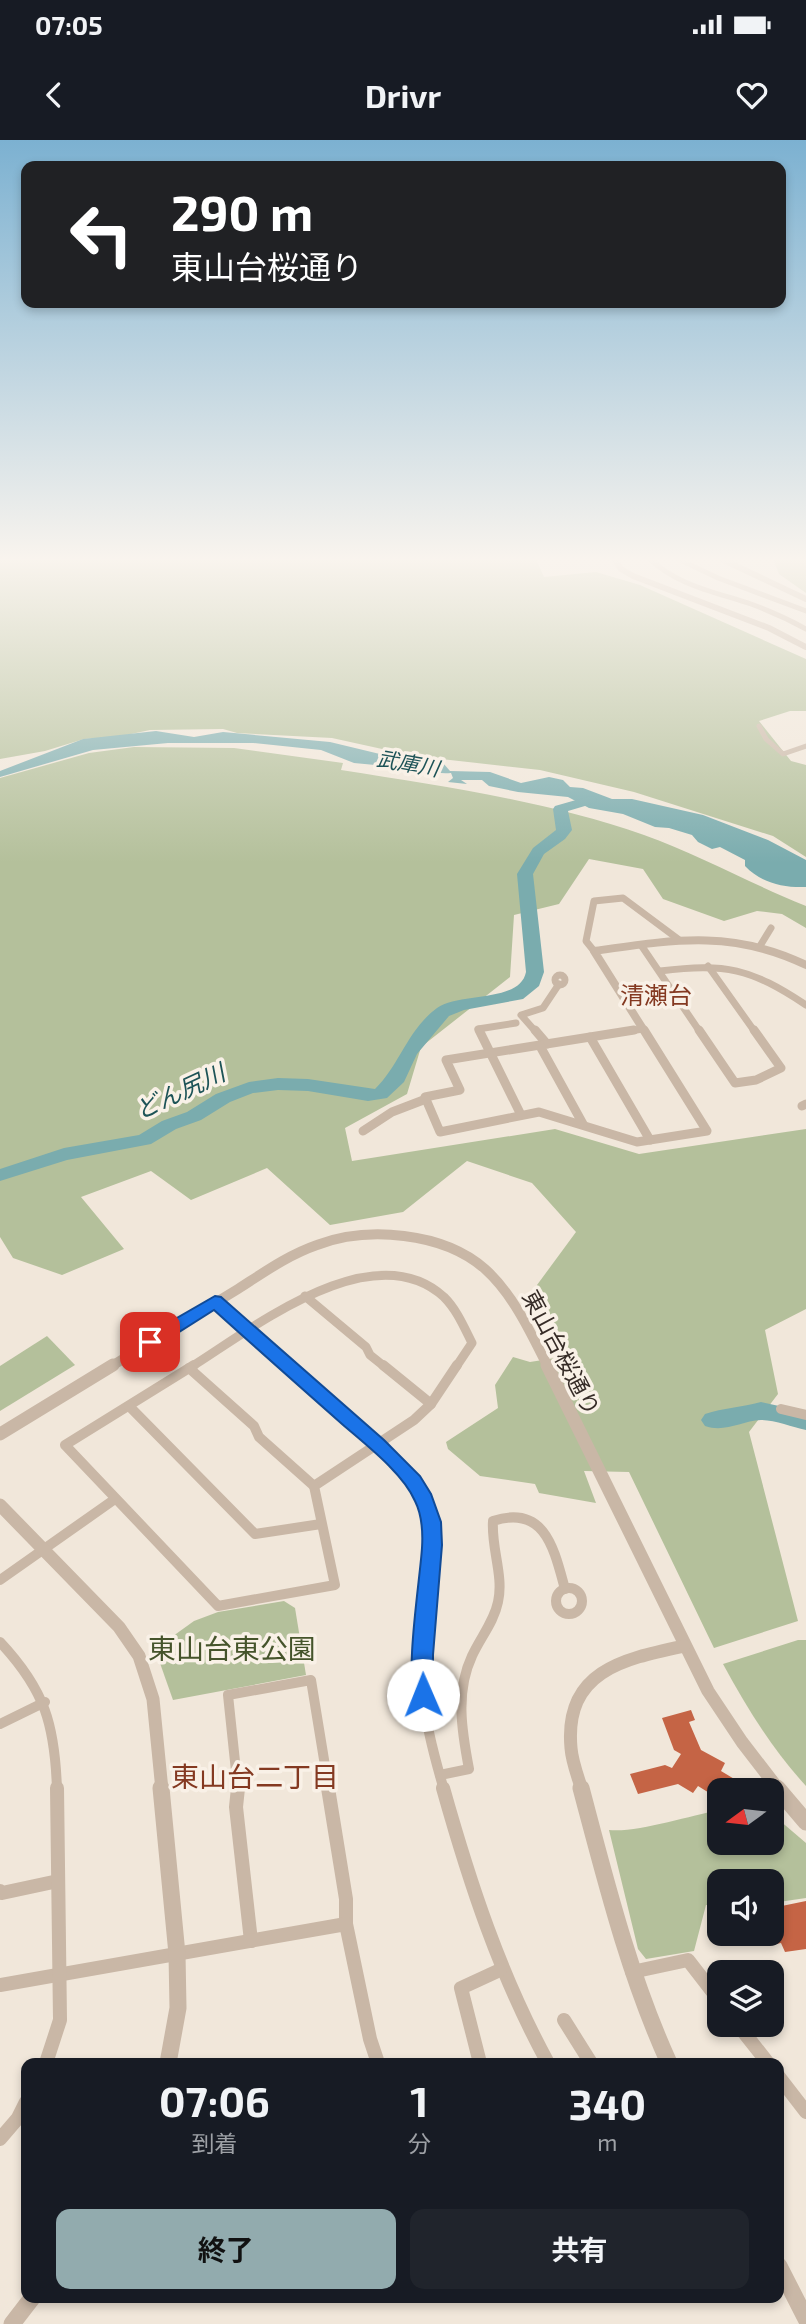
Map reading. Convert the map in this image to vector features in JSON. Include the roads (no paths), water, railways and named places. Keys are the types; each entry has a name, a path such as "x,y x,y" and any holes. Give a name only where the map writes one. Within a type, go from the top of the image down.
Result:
{"street":[{"path":"759,726 766,739 783,754 806,746"},
{"path":"426,1099 440,1132 538,1112 637,1142 707,1131 586,941 594,901 623,898 678,939"},
{"path":"760,946 771,928"},
{"path":"594,951 706,937 760,946 790,956 806,965"},
{"path":"641,945 734,1083 756,1080 781,1068 708,966"},
{"path":"660,971 708,966 752,972 805,1003"},
{"path":"559,984 544,1008 521,1016 544,1045 583,1124"},
{"path":"516,1023 478,1029 521,1115"},
{"path":"363,1131 401,1107 426,1099 425,1097 460,1090 446,1060 643,1029"},
{"path":"590,1037 650,1140"},
{"name":"東山台桜通り","path":"0,1434 290,1257 322,1243 358,1236 390,1236 432,1243 475,1261 496,1280 533,1337 684,1646 732,1734 765,1777 806,1822"},
{"path":"190,1368 254,1426 259,1437 314,1486 335,1586 218,1606 65,1445 305,1296 344,1281 389,1275 411,1279 433,1288 452,1303 472,1343 431,1404 377,1445 314,1486"},
{"path":"305,1296 366,1347 370,1355 431,1404"},
{"path":"215,1302 377,1445 413,1481 425,1500 431,1522 432,1545 423,1655 423,1695 440,1775 460,1853 500,1970 525,2024 545,2058"},
{"path":"129,1406 255,1534 321,1524"},
{"path":"781,1409 806,1415"},
{"path":"0,1580 115,1499"},
{"path":"0,1505 119,1627 139,1656 153,1699 177,1954 178,2008 169,2058"},
{"path":"440,1775 469,1769 461,1732 463,1697 470,1659 489,1625 499,1598 491,1534 493,1521 515,1514 530,1519 544,1532 557,1559 565,1589"},
{"path":"0,1642 24,1667 45,1702 56,1750 60,2020 48,2058"},
{"path":"666,2058 632,1972 571,1750 572,1720 581,1691 607,1669 642,1656 684,1646"},
{"path":"251,1941 236,1807 238,1786 228,1695 311,1680 346,1899 346,1924 376,2058"},
{"path":"0,1724 45,1702"},
{"path":"0,1891 2,1893 58,1881"},
{"path":"0,1986 346,1924"},
{"path":"632,1972 688,1961 707,1985"},
{"path":"479,2058 461,1988 500,1970"},
{"path":"564,2020 588,2058"},
{"path":"747,2037 764,2058"},
{"path":"784,2083 806,2112"},
{"path":"0,2139 21,2109"},
{"path":"784,2276 806,2319"},
{"path":"12,2324 28,2303"}],"water":[{"name":"武庫川","path":"156,731 194,737 223,732 330,742 438,768 439,763 443,763 450,771 490,772 521,783 549,777 563,780 570,787 583,788 612,799 632,799 703,815 768,840 806,860 806,887 789,887 758,877 745,866 745,860 720,847 712,849 698,842 692,835 655,827 623,814 589,808 568,797 518,792 489,786 482,780 461,780 467,784 448,782 453,778 451,773 406,769 411,774 385,769 386,766 354,763 321,750 253,743 168,743 93,750 0,777 0,771 83,739"}],"waterway":[{"name":"どん尻川","path":"3,1175 64,1154 144,1140 169,1125 194,1116 223,1098 249,1088 278,1084 308,1085 368,1095 380,1094 397,1078 408,1052 443,1012 460,1005 517,995 533,982 535,972 525,874 538,851 560,836 564,830 560,809 590,800"},
{"path":"713,1420 737,1418 761,1411 806,1421"}],"district":[{"name":"清瀬台","path":"656,996"},
{"name":"東山台二丁目","path":"255,1777"}],"park label":[{"name":"東山台東公園","path":"232,1649"}]}
